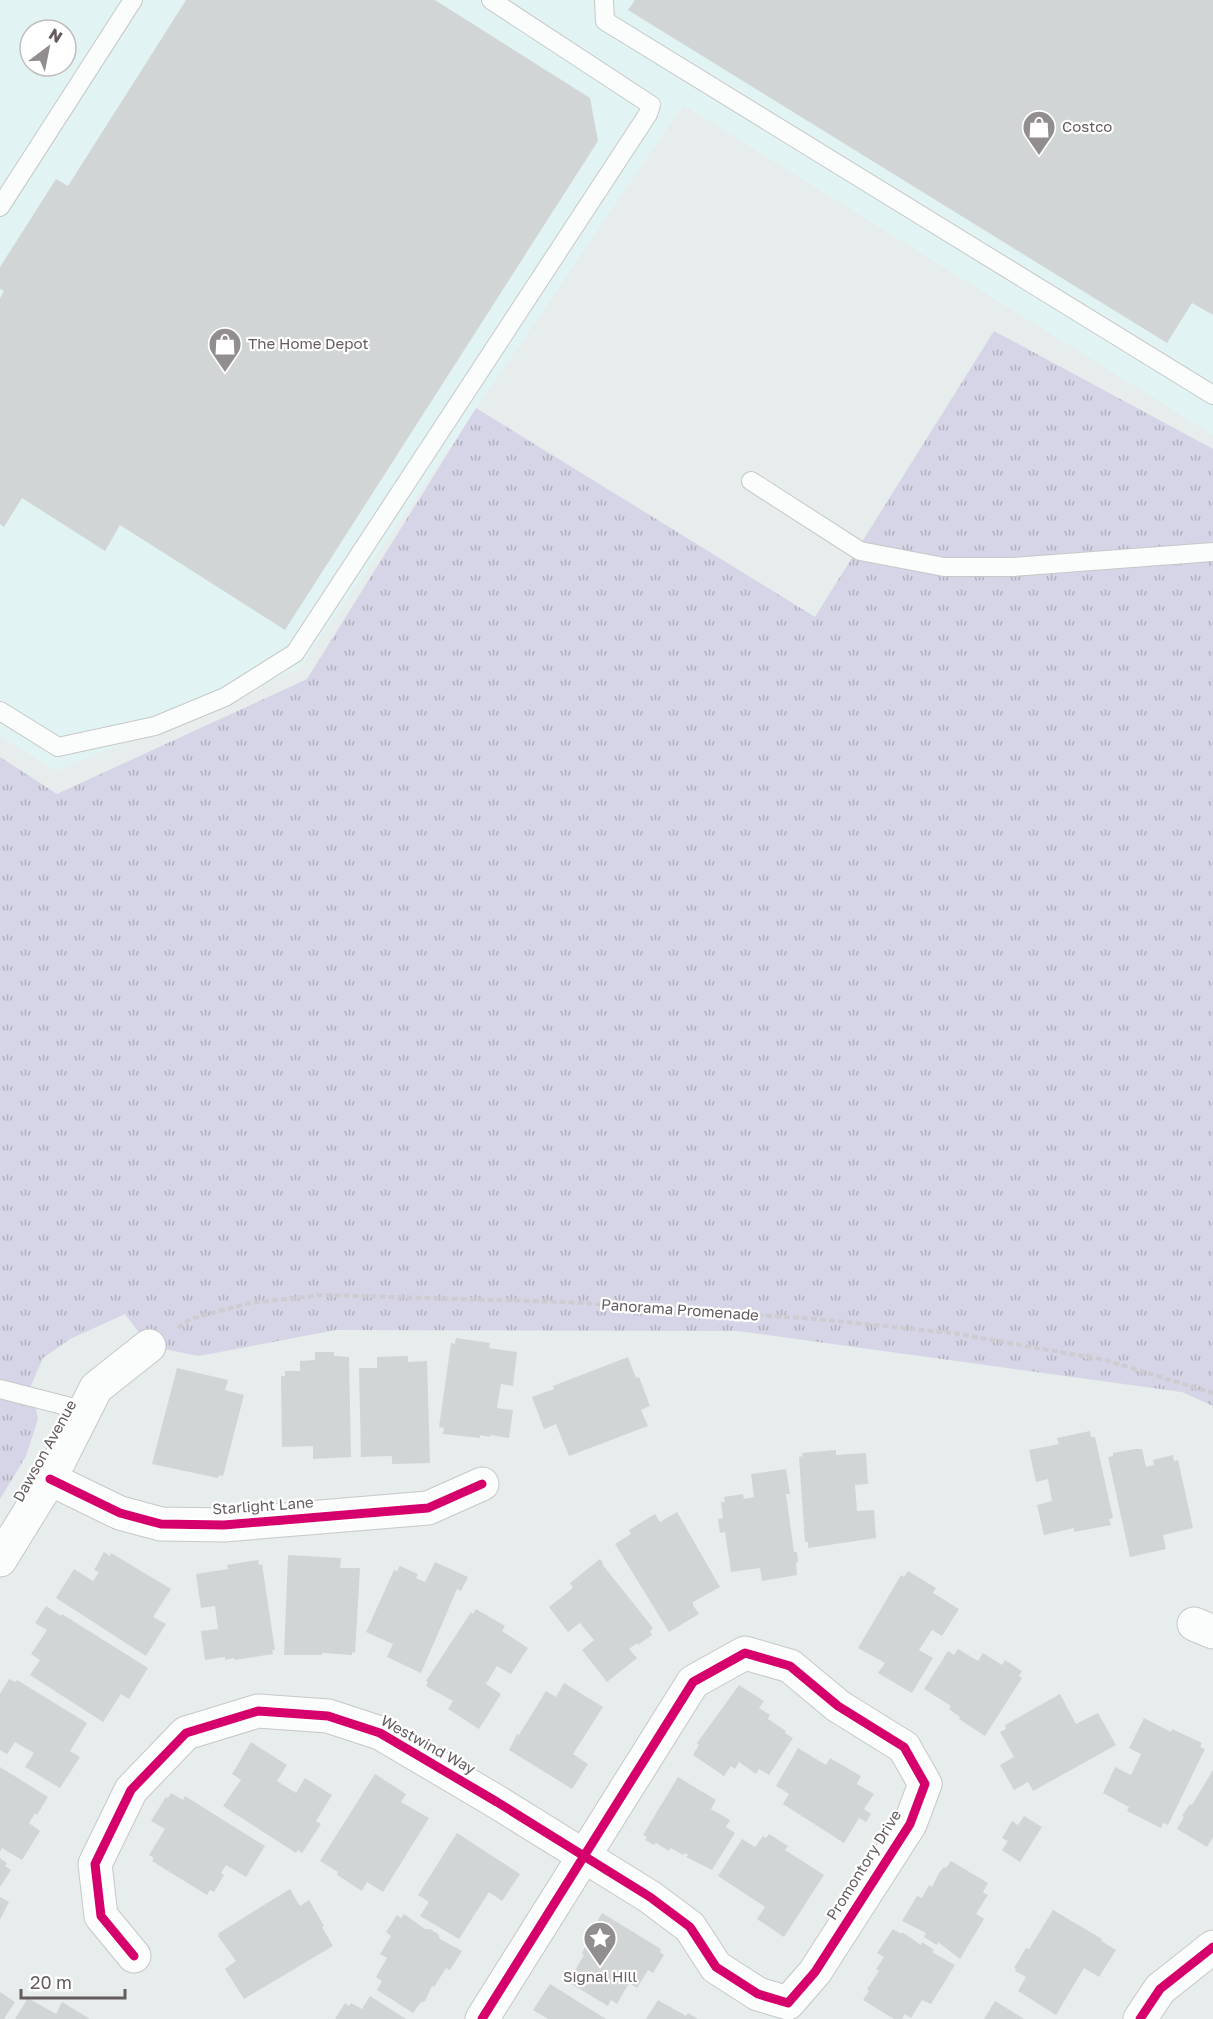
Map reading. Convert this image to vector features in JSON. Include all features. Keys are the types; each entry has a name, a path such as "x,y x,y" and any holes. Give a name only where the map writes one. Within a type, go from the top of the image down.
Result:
{"street":[{"path":"91,1399 149,1346"},
{"name":"Dawson Avenue","path":"0,1560 50,1479 91,1399"},
{"name":"Starlight Lane","path":"50,1479 120,1513 161,1524 224,1525 428,1508 482,1484"},
{"name":"Promontory Drive","path":"482,2019 584,1856 693,1682 745,1653 790,1666 838,1706 904,1748 925,1784 910,1824 815,1972 788,2003 758,1994 716,1967 690,1927 650,1898 584,1856"},
{"name":"Westwind Way","path":"134,1956 101,1916 95,1864 131,1790 186,1733 258,1711 328,1716 380,1733 584,1856"},
{"path":"1140,2019 1160,1989 1213,1947"}],"lane":[{"path":"0,207 133,0"},
{"path":"0,711 58,747 165,722 225,697 295,653 648,114 651,105 491,0"},
{"path":"604,0 605,21 1213,395"},
{"path":"751,481 860,551 944,567 1013,567 1213,552"},
{"path":"0,1389 91,1399"}],"shaded area":[{"path":"0,0 1213,0 1213,435 683,105 300,668 56,771 0,736"}],"green space":[{"path":"994,331 1213,449 1213,1406 1182,1392 738,1331 336,1330 199,1356 149,1346 125,1314 70,1339 43,1358 31,1385 38,1419 26,1456 0,1499 0,757 57,794 307,679 476,408 815,617"}],"building":[{"name":"The Home Depot","path":"186,0 435,0 590,98 598,141 285,630 120,525 105,551 22,498 4,527 0,524 0,298 4,291 0,289 0,267 56,179 68,186"},
{"name":"Costco","path":"635,0 1213,0 1213,315 1192,303 1167,343 628,10"},
{"path":"456,1338 490,1343 489,1348 517,1352 513,1386 501,1384 497,1408 513,1410 509,1438 490,1435 490,1437 480,1435 480,1438 443,1434 444,1428 439,1427 451,1343 455,1344"},
{"path":"315,1352 334,1352 334,1356 349,1357 351,1457 313,1459 313,1446 282,1447 281,1376 285,1376 285,1371 300,1371 300,1361 315,1360"},
{"path":"408,1356 408,1362 427,1361 430,1463 392,1464 392,1456 361,1457 359,1368 377,1368 377,1357"},
{"path":"628,1357 636,1378 639,1377 650,1406 641,1410 648,1426 569,1456 556,1424 544,1429 532,1397 554,1389 553,1386"},
{"path":"177,1368 228,1380 225,1390 244,1395 223,1476 219,1475 218,1478 152,1464"},
{"path":"1090,1431 1091,1437 1095,1437 1113,1518 1109,1519 1111,1525 1074,1532 1074,1528 1044,1535 1037,1505 1052,1501 1048,1479 1036,1482 1029,1450 1059,1444 1057,1438"},
{"path":"1142,1449 1146,1467 1154,1465 1153,1460 1173,1455 1174,1461 1178,1460 1193,1528 1163,1535 1166,1549 1130,1557 1108,1457 1113,1456 1113,1453"},
{"path":"836,1450 836,1455 866,1453 868,1484 855,1485 857,1511 874,1510 876,1538 808,1548 808,1542 805,1542 799,1457 803,1456 802,1453"},
{"path":"786,1469 790,1494 786,1494 794,1552 797,1552 797,1575 762,1581 760,1568 731,1572 725,1532 720,1533 718,1519 723,1518 721,1502 725,1502 724,1497 743,1494 744,1499 754,1497 751,1474"},
{"path":"677,1512 720,1587 693,1602 699,1614 669,1632 615,1544 631,1534 629,1530 655,1514 660,1522"},
{"path":"104,1552 110,1556 111,1553 171,1589 153,1617 166,1624 146,1656 56,1598 74,1569 93,1581 99,1572 94,1570"},
{"path":"288,1555 341,1558 340,1568 360,1568 355,1653 352,1652 352,1655 322,1653 322,1655 284,1655"},
{"path":"600,1559 653,1628 650,1631 652,1635 629,1649 637,1658 607,1682 582,1650 594,1640 580,1623 568,1632 549,1607 573,1588 570,1583"},
{"path":"258,1560 259,1565 262,1564 275,1650 272,1650 273,1654 235,1660 234,1658 225,1660 225,1657 205,1660 201,1631 218,1629 215,1606 201,1608 196,1574 228,1569 227,1565"},
{"path":"435,1562 468,1577 461,1591 457,1589 421,1673 387,1657 393,1644 366,1632 394,1570 397,1571 400,1566 418,1574 416,1578 425,1582"},
{"path":"908,1571 936,1588 933,1593 959,1609 942,1636 932,1630 919,1650 933,1658 912,1693 878,1673 885,1663 858,1648 901,1575 904,1577"},
{"path":"46,1606 148,1668 129,1699 121,1694 103,1722 30,1675 40,1660 31,1654 47,1630 35,1623"},
{"path":"476,1609 505,1626 502,1631 528,1648 511,1674 497,1666 486,1684 501,1694 479,1729 448,1709 453,1701 426,1686 428,1682 426,1681 471,1612 473,1614"},
{"path":"958,1649 978,1661 983,1653 1002,1665 1005,1660 1022,1671 1019,1676 1022,1678 985,1736 959,1719 960,1717 949,1709 951,1706 924,1689 948,1651 954,1655"},
{"path":"9,1679 15,1682 17,1680 87,1723 70,1751 80,1757 60,1788 25,1767 34,1753 15,1742 7,1754 0,1750 0,1694"},
{"path":"564,1683 603,1707 573,1754 588,1764 572,1789 509,1750 546,1691 556,1697"},
{"path":"739,1685 764,1701 759,1708 770,1715 768,1719 793,1738 769,1775 759,1769 756,1774 739,1762 735,1769 731,1766 724,1776 693,1755 699,1745 697,1743"},
{"path":"1060,1694 1076,1724 1098,1713 1116,1745 1033,1791 1028,1782 1014,1790 1000,1765 1014,1757 1000,1732 1006,1729 1005,1725"},
{"path":"1144,1718 1171,1732 1172,1729 1202,1743 1200,1747 1205,1749 1168,1825 1163,1823 1161,1828 1127,1811 1129,1807 1103,1793 1115,1767 1131,1775 1141,1754 1129,1748"},
{"path":"251,1742 287,1765 277,1781 296,1793 305,1778 332,1795 316,1821 321,1824 302,1853 298,1850 296,1853 223,1806 241,1780 232,1774"},
{"path":"798,1748 826,1765 830,1758 861,1776 857,1784 874,1794 864,1809 871,1814 866,1822 859,1818 844,1843 783,1804 789,1794 776,1786"},
{"path":"0,1767 48,1797 29,1823 40,1831 22,1860 2,1848 0,1852"},
{"path":"1213,1770 1213,1837 1207,1847 1177,1829 1184,1817 1182,1816 1190,1804 1192,1805"},
{"path":"375,1774 406,1794 401,1802 429,1818 383,1892 367,1882 362,1891 320,1861"},
{"path":"678,1777 716,1800 711,1809 730,1820 726,1827 735,1833 712,1870 686,1857 688,1855 685,1853 683,1855 671,1848 669,1851 656,1843 654,1845 645,1840 647,1837 643,1835"},
{"path":"171,1793 183,1800 185,1796 265,1846 246,1877 226,1865 221,1873 224,1875 214,1892 210,1890 207,1895 152,1861 154,1858 149,1855 165,1829 151,1821"},
{"path":"1024,1816 1042,1827 1020,1862 1002,1850 1008,1841 1002,1838 1012,1821 1018,1825"},
{"path":"457,1833 520,1874 502,1901 489,1892 459,1939 420,1916 429,1902 418,1895"},
{"path":"769,1834 788,1846 785,1850 824,1875 784,1937 757,1919 765,1907 718,1876 742,1839 755,1847 763,1836 766,1838"},
{"path":"0,1858 11,1870 0,1887"},
{"path":"951,1861 988,1883 983,1892 988,1895 976,1914 984,1919 960,1959 938,1942 937,1945 924,1937 926,1933 902,1921 917,1896 922,1898 929,1885 932,1887 939,1873"},
{"path":"290,1889 300,1906 309,1900 333,1946 244,1999 225,1969 236,1961 218,1936 219,1933"},
{"path":"0,1897 9,1902 0,1920"},
{"path":"1053,1910 1116,1950 1099,1977 1084,1968 1056,2015 1018,1991 1026,1977 1014,1968 1026,1948 1029,1949"},
{"path":"602,1913 661,1949 660,1952 664,1955 653,1973 648,1970 637,1988 629,1983 617,2004 611,2000 608,2006 568,1982 584,1955 582,1953 589,1940 587,1939"},
{"path":"404,1914 462,1951 450,1970 446,1968 434,1987 432,1986 425,2001 420,2003 413,2013 377,1990 382,1981 376,1977 387,1958 380,1954 391,1936 386,1932 397,1915 401,1918"},
{"path":"893,1929 901,1934 902,1932 921,1945 922,1942 934,1950 932,1952 955,1965 931,2004 922,2000 911,2018 905,2014 902,2019 894,2019 863,2000 869,1991 867,1989 879,1971 876,1969 884,1957 877,1953"},
{"path":"550,1984 606,2019 548,2019 533,2010"},
{"path":"0,1992 15,2002 4,2019 0,2019"},
{"path":"370,1996 406,2019 335,2019 345,2003 349,2006 351,2003 362,2009"},
{"path":"28,1998 56,2014 62,2002 90,2019 15,2019"},
{"path":"658,2000 686,2016 688,2013 698,2019 646,2019"},
{"path":"995,2001 1024,2019 984,2019"}],"cycle path":[{"path":"50,1479 120,1513 161,1524 224,1525 428,1508 482,1484"},
{"path":"134,1956 101,1916 95,1864 131,1790 186,1733 258,1711 328,1716 380,1733 497,1802 650,1897 690,1927 716,1967 758,1994 788,2003 815,1972 910,1824 925,1784 904,1747 838,1706 790,1666 745,1653 693,1682 482,2019"},
{"path":"1140,2019 1160,1989 1213,1947"}],"place":[{"name":"Costco","path":"1039,156"},
{"name":"The Home Depot","path":"225,373"},
{"name":"Signal Hill","path":"600,1967"}]}
